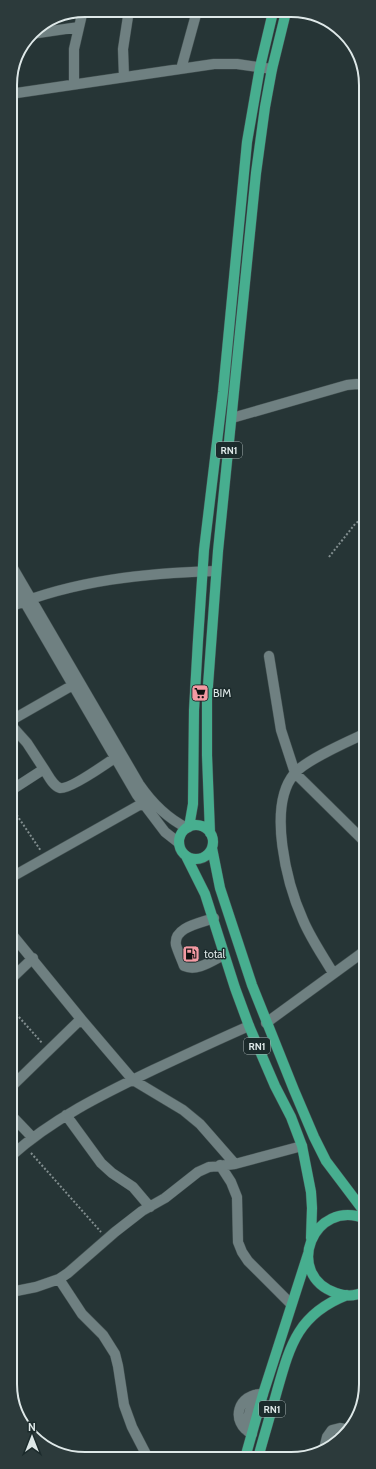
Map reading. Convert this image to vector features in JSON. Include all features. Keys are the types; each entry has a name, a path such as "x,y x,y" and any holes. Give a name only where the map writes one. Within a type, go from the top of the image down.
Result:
{"main road":[{"name":"RN1","path":"246,1452 248,1432 259,1395 308,1254 311,1238 311,1192 302,1146 291,1118 272,1080 249,1026 224,955 214,918 200,881 180,848 179,843 181,834 188,827 193,804 195,702 203,571 223,392 247,142 260,67 272,17"},
{"name":"RN1","path":"285,17 272,69 256,173 216,571 207,700 207,755 210,833 220,888 266,1023 320,1149 333,1172 359,1205"},
{"path":"188,827 203,827 210,833"},
{"path":"186,856 191,858 201,858 206,856 212,848"},
{"path":"311,1238 320,1226 334,1217 349,1214 359,1217"},
{"name":"RN1","path":"308,1254 310,1269 319,1283 332,1292 347,1295"},
{"name":"RN1","path":"260,1452 286,1359 293,1340 312,1316 328,1304 347,1295 359,1293"}],"street":[{"path":"74,84 74,50 81,17"},
{"path":"124,77 123,49 128,17"},
{"path":"181,69 195,17"},
{"path":"42,32 79,27"},
{"path":"17,93 225,64 272,69"},
{"path":"232,418 347,385 359,384"},
{"path":"17,604 67,588 98,582 167,573 216,571"},
{"path":"17,577 73,685 143,803 165,832 179,843"},
{"path":"17,586 28,600 142,789 175,821 188,827"},
{"path":"269,656 280,730 295,773 359,836"},
{"path":"17,724 73,685"},
{"path":"17,732 27,743 54,785 60,788 70,787 116,758"},
{"path":"333,973 313,941 303,920 290,882 286,865 280,818 282,803 288,784 295,773 310,762 359,737"},
{"path":"17,786 44,769"},
{"path":"17,874 143,803"},
{"path":"214,918 190,926 179,932 176,940 176,947 184,966 189,968 196,968 224,955"},
{"path":"17,940 133,1080 183,1110 200,1124 235,1164"},
{"path":"266,1023 359,955"},
{"path":"17,973 33,958"},
{"path":"17,1081 81,1019"},
{"path":"17,1150 32,1137 87,1103 249,1026"},
{"path":"66,1115 102,1163 112,1173 133,1187 150,1207"},
{"path":"17,1122 32,1137"},
{"path":"17,1291 36,1287 59,1279 107,1239 150,1207 165,1198 198,1172 209,1167 235,1164 302,1146"},
{"path":"220,1165 231,1182 237,1197 238,1242 242,1252 248,1262 291,1304"},
{"path":"59,1279 82,1314 103,1335 115,1354 124,1405 132,1427 145,1452"},
{"path":"248,1432 240,1422 239,1410 246,1399 259,1395"},
{"path":"326,1442 332,1430 342,1429"}],"path":[{"path":"329,557 355,524 359,521"},
{"path":"17,815 46,858"},
{"path":"17,1016 48,1051"},
{"path":"23,1145 107,1239"}],"place":[{"name":"BIM","path":"200,693"},
{"name":"total","path":"191,954"}]}
